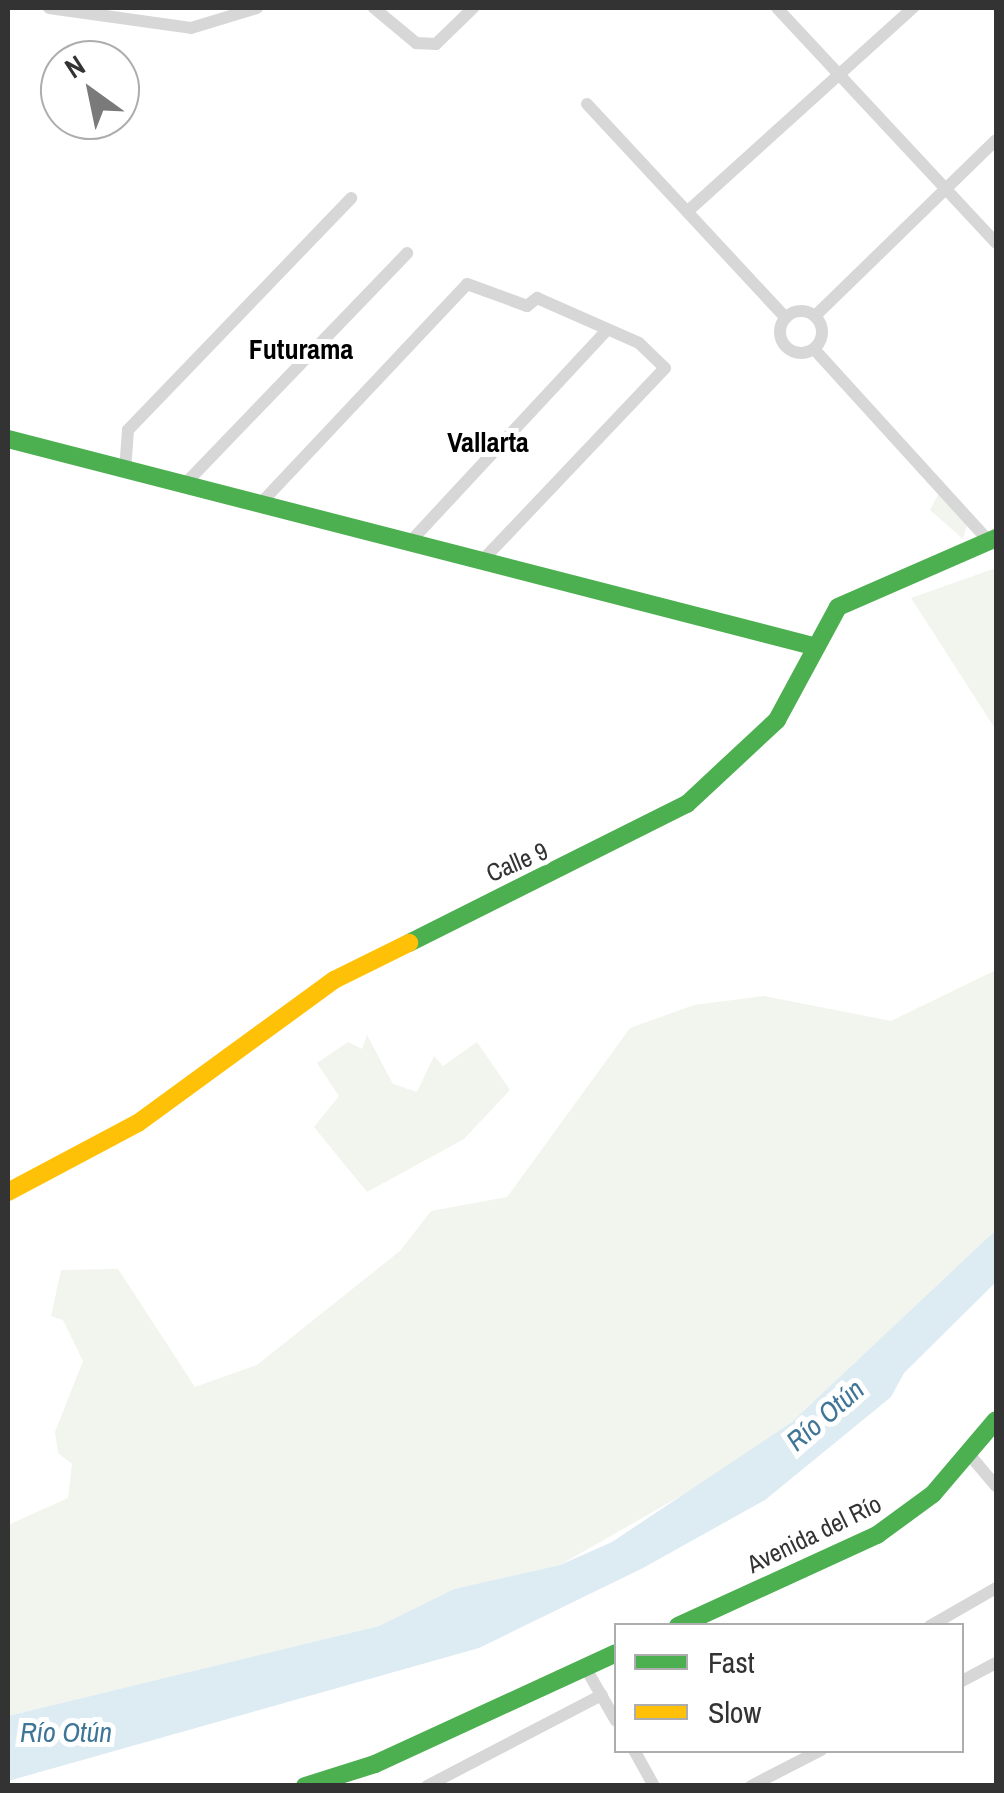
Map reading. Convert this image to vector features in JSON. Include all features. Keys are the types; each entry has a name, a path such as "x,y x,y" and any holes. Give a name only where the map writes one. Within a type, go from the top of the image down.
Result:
{"main road":[{"path":"8,439 812,646"},
{"name":"Calle 9","path":"8,1192 138,1123 334,980 686,804 777,720 812,646 855,596 992,540"},
{"name":"Avenida del Río","path":"685,1623 876,1535 933,1494 996,1420"},
{"path":"304,1786 376,1764 614,1654"}],"street":[{"path":"49,8 191,28 256,8"},
{"path":"374,8 416,43 453,32 473,8"},
{"path":"777,8 950,184 996,242"},
{"path":"688,211 913,8"},
{"path":"587,104 786,318 783,344 814,349 992,540"},
{"path":"786,318 814,316 996,140"},
{"path":"125,471 128,430 350,198"},
{"path":"184,485 406,253"},
{"path":"260,504 466,284 527,306 537,298 604,333 639,342 665,368 482,561"},
{"path":"814,316 822,329 814,349"},
{"path":"410,542 604,333"},
{"path":"968,1453 996,1486"},
{"path":"935,1623 996,1588"},
{"path":"964,1680 996,1663"},
{"path":"585,1667 614,1716"},
{"path":"427,1786 602,1695"},
{"path":"636,1753 654,1786"},
{"path":"751,1786 815,1753"}],"shaded area":[{"path":"940,491 967,525 963,539 930,510"},
{"path":"996,568 996,730 911,598"},
{"path":"996,970 996,1230 846,1379 747,1458 560,1565 454,1589 379,1626 8,1716 8,1525 68,1498 72,1464 58,1453 55,1432 83,1361 63,1320 51,1316 61,1270 118,1269 195,1387 257,1365 400,1251 431,1211 507,1197 630,1028 694,1005 764,996 891,1021"},
{"path":"367,1035 393,1084 417,1092 434,1056 443,1066 477,1042 510,1090 464,1139 367,1192 314,1127 339,1096 317,1063 348,1042 362,1049"}],"water":[{"name":"Río Otún","path":"996,1230 996,1282 904,1373 891,1397 765,1500 643,1568 479,1648 8,1781 8,1716 379,1626 454,1589 560,1565 612,1542 792,1422"}],"traffic: fast":[{"path":"8,439 813,646"},
{"path":"409,943 687,804 777,720 838,607 996,538"},
{"path":"685,1623 877,1535 933,1494 996,1420"},
{"path":"305,1786 375,1764 614,1654"}],"traffic: slow":[{"path":"8,1192 138,1123 334,980 409,943"}],"district":[{"name":"Futurama","path":"301,349"},
{"name":"Vallarta","path":"488,442"}]}
